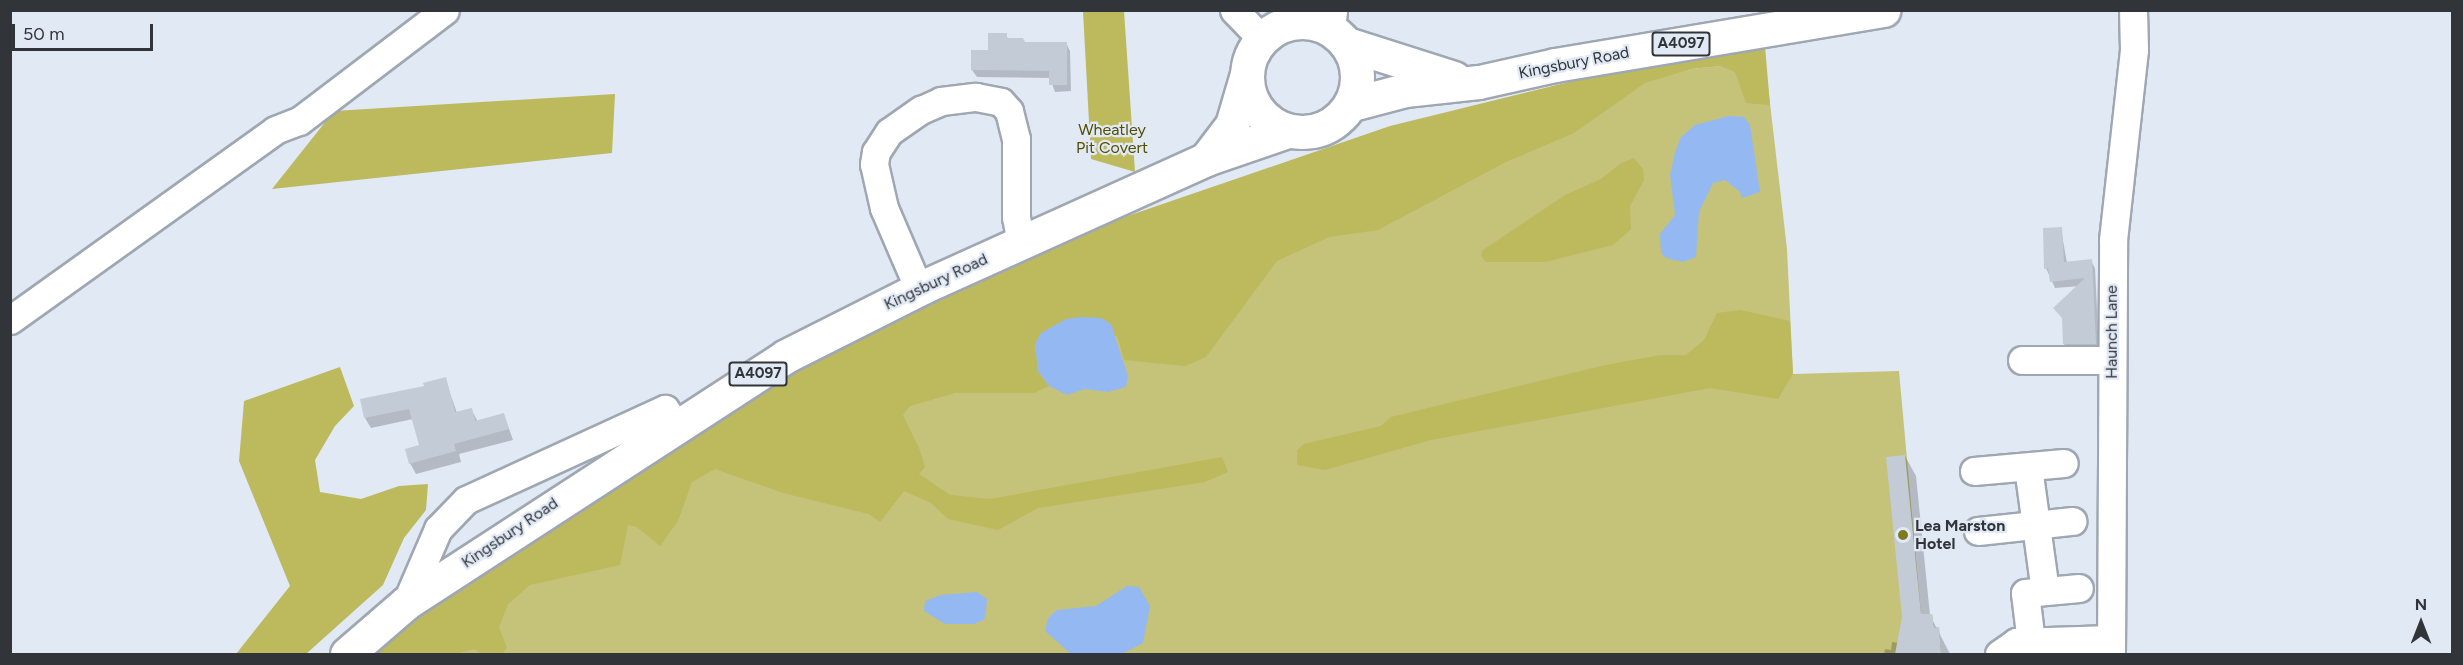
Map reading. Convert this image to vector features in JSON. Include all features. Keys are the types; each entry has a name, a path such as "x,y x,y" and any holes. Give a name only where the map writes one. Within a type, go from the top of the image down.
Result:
{"main road":[{"name":"Kingsbury Road","path":"347,654 406,603 676,425 786,356 923,287 1206,159 1288,131 1320,130 1338,121 1352,105 1405,90 1479,82 1555,65 1883,10"},
{"name":"Kingsbury Road","path":"1206,159 1232,125 1250,56 1262,39 1277,27 1295,22 1337,28 1409,66 1479,82"},
{"path":"1337,28 1356,63 1358,84 1352,105"},
{"path":"1246,77 1250,98 1261,116 1288,131"}],"street":[{"path":"276,130 286,114 421,10"},
{"path":"10,320 276,130 299,122 445,10"},
{"path":"1234,10 1262,39"},
{"name":"Haunch Lane","path":"2111,647 2113,240 2134,50 2133,10"},
{"path":"923,287 915,279 884,208 874,170 881,142 921,110 941,101 976,97 1001,102 1009,111 1016,139 1016,218 1022,242"},
{"path":"2022,360 2112,360"},
{"name":"Kingsbury Road","path":"406,603 438,530 466,500 665,409 676,425"},
{"path":"1974,471 2064,463"},
{"path":"2028,467 2045,591"},
{"path":"1978,531 2072,521"},
{"path":"2031,642 2025,593 2079,588"},
{"path":"1999,654 2016,642 2072,648 2111,647"}],"shaded area":[{"path":"1721,66 1766,69 1787,249 1793,374 1899,371 1921,614 1932,614 1934,628 1939,627 1941,654 402,654 683,447 1209,198 1691,69"}],"green space":[{"name":"Wheatley Pit Covert","path":"1083,11 1124,11 1135,172 1091,159"},
{"path":"1765,46 1770,105 1746,103 1735,72 1721,66 1691,69 1645,83 1574,133 1506,162 1378,230 1329,237 1277,261 1206,357 1185,366 1124,360 1117,336 1035,344 1038,371 1049,386 1034,393 955,393 910,406 903,415 919,448 925,467 919,474 950,495 990,499 1222,457 1228,472 1205,482 1038,508 998,530 948,519 931,503 904,491 880,522 869,514 783,493 715,469 692,482 678,521 660,546 637,527 628,525 620,565 530,585 508,604 499,627 507,648 502,654 482,654 474,649 456,654 372,654 460,586 800,364 1040,246 1390,126 1618,70"},
{"path":"615,94 612,153 272,189 334,111"},
{"path":"1634,158 1643,169 1644,180 1630,206 1631,229 1613,245 1545,262 1486,262 1481,256 1483,250 1565,195 1601,179 1621,163"},
{"path":"1740,310 1790,321 1793,374 1778,399 1710,388 1431,440 1325,470 1297,465 1297,450 1304,444 1381,426 1391,417 1601,366 1660,355 1686,355 1704,340 1717,313"},
{"path":"340,367 354,406 335,426 315,460 320,492 361,499 399,486 428,484 426,510 404,538 383,585 306,654 236,654 290,586 239,461 244,401"}],"water":[{"path":"1729,116 1744,117 1750,125 1760,192 1742,198 1740,192 1725,180 1713,183 1699,212 1696,257 1683,262 1666,258 1661,253 1660,234 1675,215 1670,175 1681,137 1695,125"},
{"path":"1101,318 1111,324 1128,376 1126,387 1108,392 1085,389 1067,395 1049,386 1038,371 1035,344 1041,333 1066,319"},
{"path":"1127,586 1139,587 1150,606 1143,643 1122,654 1071,654 1045,631 1048,618 1057,610 1096,606"},
{"path":"977,592 987,599 986,611 984,620 974,624 945,624 924,611 925,601 941,595"}],"building":[{"path":"988,33 1007,33 1007,38 1023,38 1025,42 1067,42 1067,85 1049,85 1049,71 971,70 971,50 988,50"},
{"path":"2062,227 2064,262 2092,259 2096,344 2063,344 2062,318 2053,308 2085,278 2050,282 2048,268 2044,269 2043,228"},
{"path":"446,377 455,412 472,408 475,421 504,413 509,429 454,444 456,451 409,464 405,449 419,445 409,409 364,418 360,399 424,386 423,383"},
{"name":"Lea Marston Hotel","path":"1905,455 1921,614 1932,614 1934,628 1939,627 1941,654 1895,654 1902,617 1886,457"}],"place":[{"name":"Lea Marston Hotel","path":"1903,535"}]}
